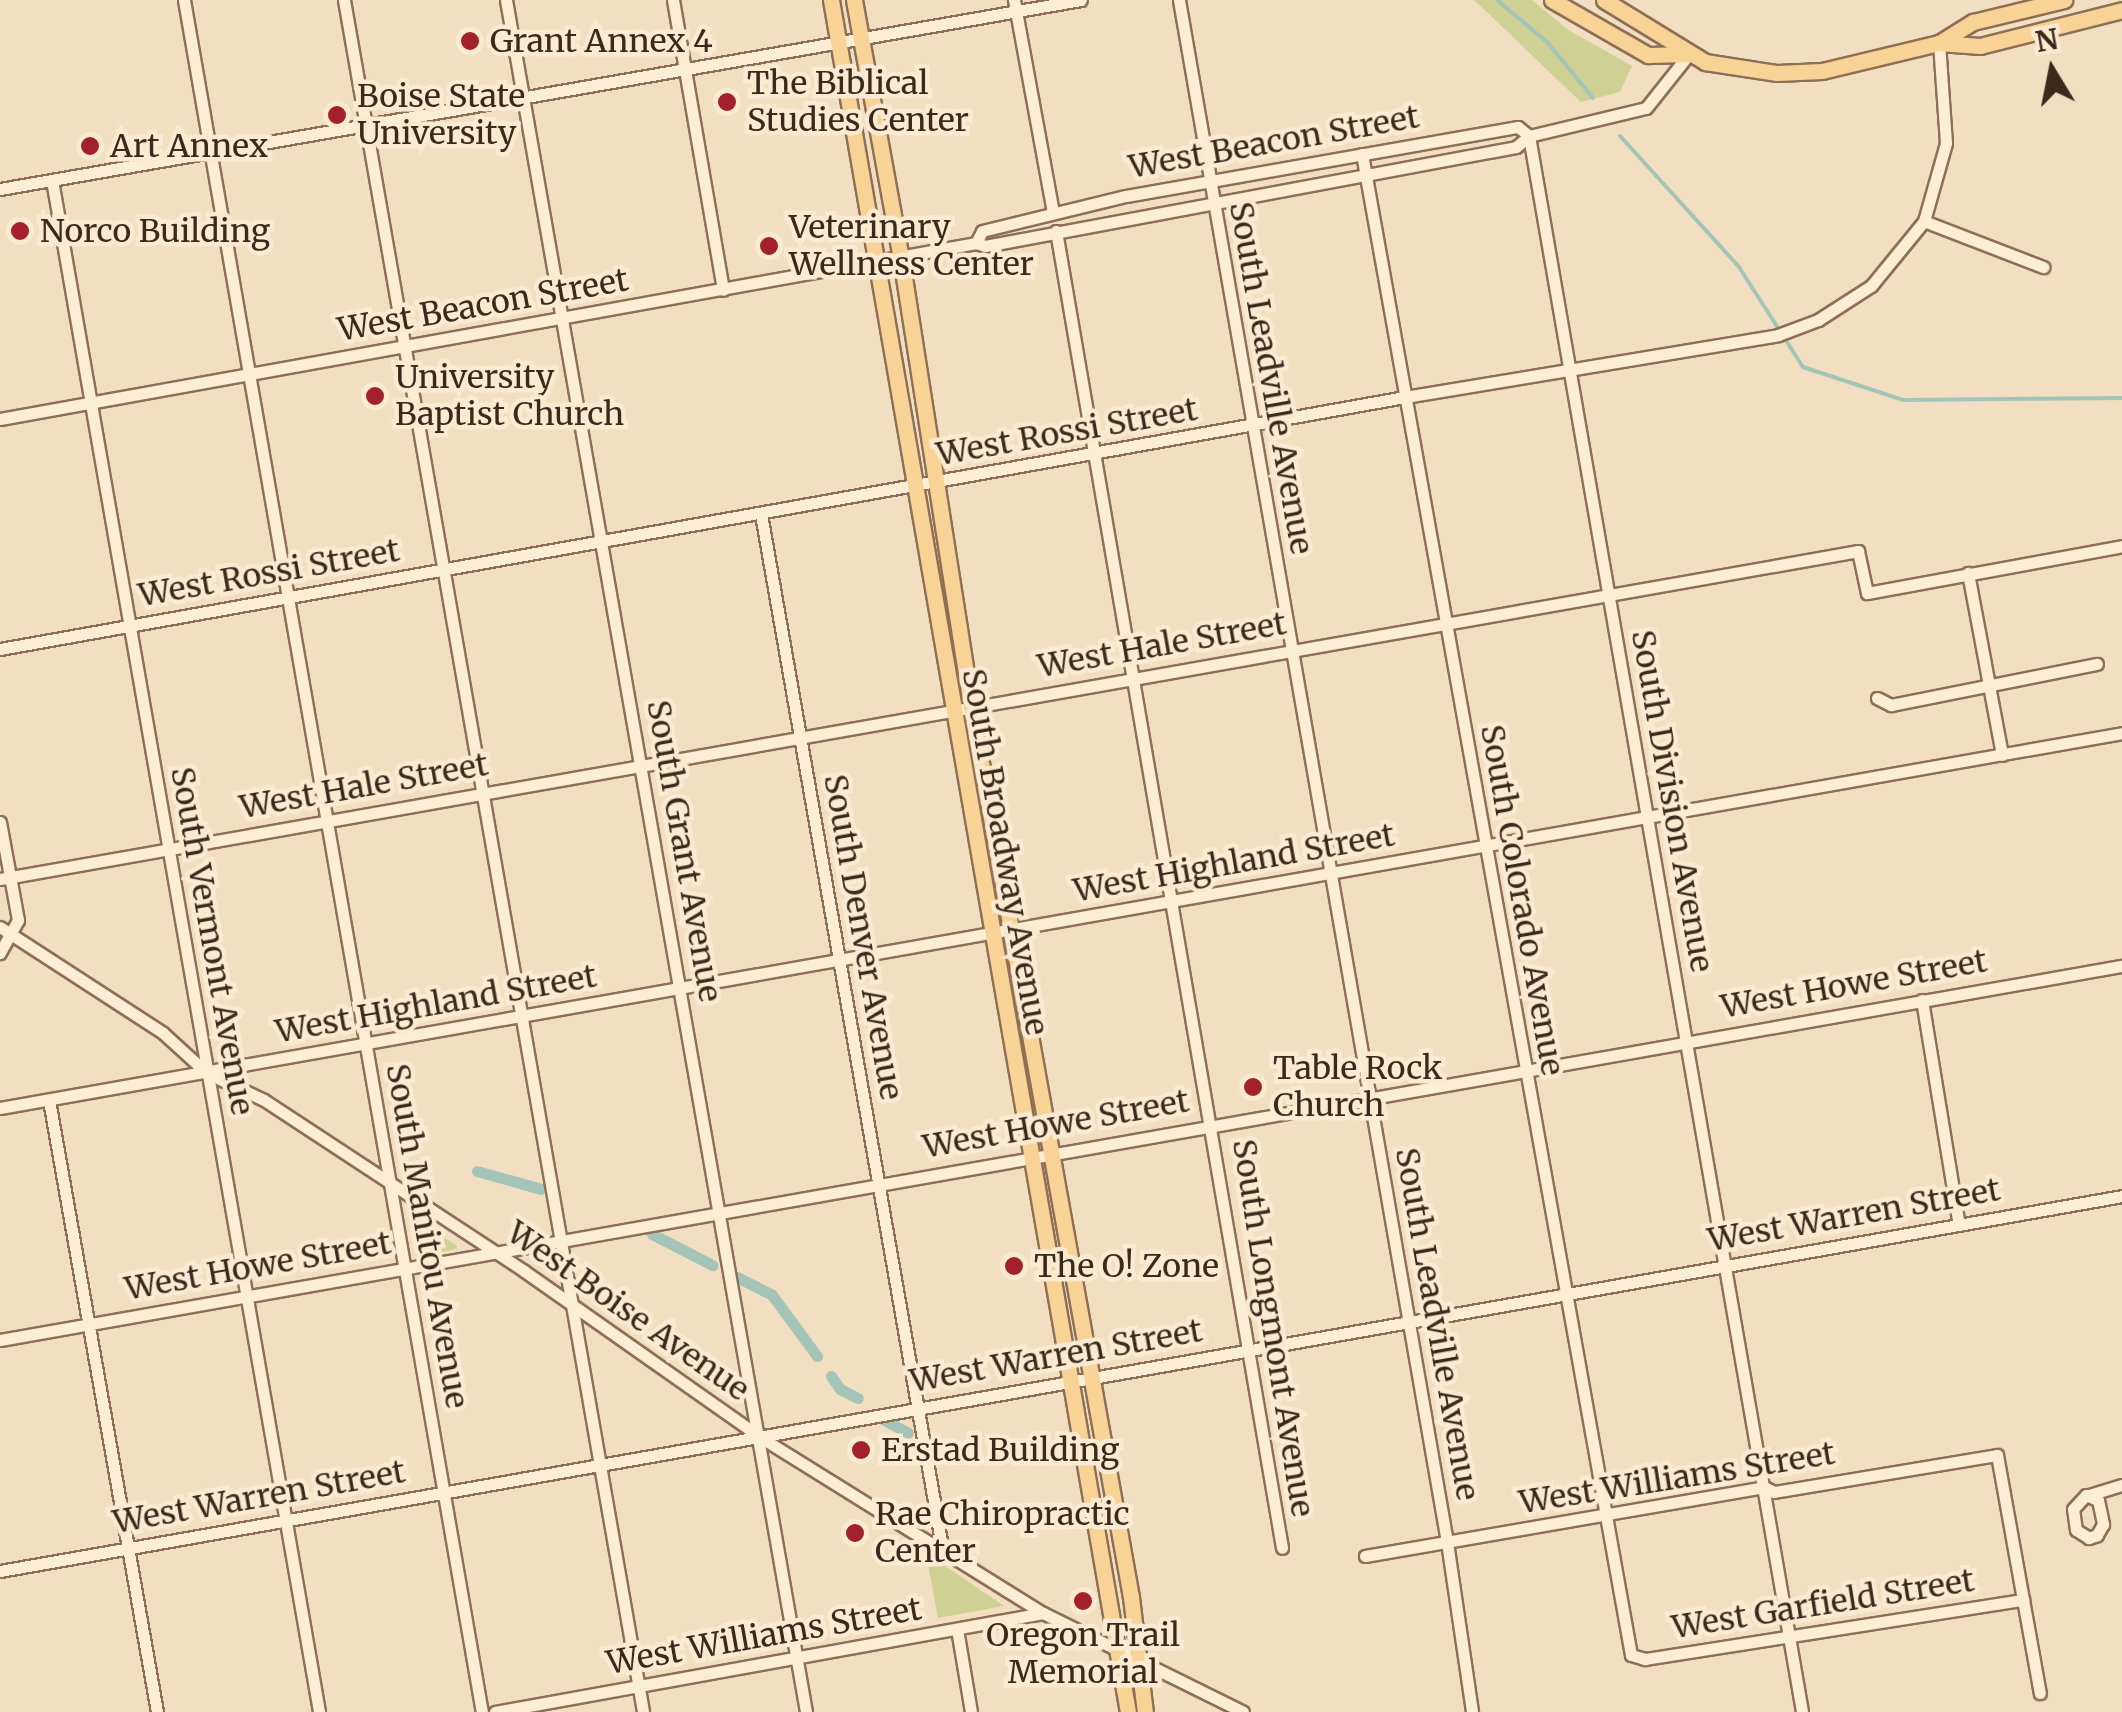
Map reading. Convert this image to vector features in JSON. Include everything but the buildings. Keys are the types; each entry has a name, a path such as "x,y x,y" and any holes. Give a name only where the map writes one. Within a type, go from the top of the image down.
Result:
{"main road":[{"name":"South Broadway Avenue","path":"832,0 917,487 951,710 1128,1712"},
{"name":"South Broadway Avenue","path":"854,0 900,258 971,707 1088,1378 1133,1610 1145,1712"},
{"path":"1552,0 1648,55 1689,54"},
{"path":"1604,0 1689,54 1734,70 1777,73 1822,71 1939,44 1980,46 2122,10"},
{"path":"1939,44 1973,22 2064,0"}],"street":[{"name":"South Manitou Avenue","path":"184,0 482,1712"},
{"path":"344,0 643,1712"},
{"name":"South Grant Avenue","path":"506,0 526,95 806,1712"},
{"path":"673,0 722,290"},
{"path":"0,189 860,36 1015,4 1081,0"},
{"name":"South Leadville Avenue","path":"1179,0 1448,1542 1472,1712"},
{"path":"1015,4 1053,212"},
{"name":"West Rossi Street","path":"0,649 1406,397 1766,337 1801,326 1871,286 1924,221 1946,143 1939,44"},
{"name":"West Beacon Street","path":"0,419 976,243 985,246 1516,147 1528,136 1610,120 1646,108 1689,54"},
{"name":"West Beacon Street","path":"976,243 982,231 1053,212 1518,128 1528,136"},
{"name":"South Division Avenue","path":"1528,136 1802,1712"},
{"name":"South Colorado Avenue","path":"1362,154 1631,1656"},
{"name":"South Vermont Avenue","path":"52,180 320,1712"},
{"path":"1924,221 2042,267"},
{"name":"South Longmont Avenue","path":"1056,230 1282,1548"},
{"name":"South Denver Avenue","path":"761,514 942,1546"},
{"name":"West Hale Street","path":"5,878 1858,551 1867,592 2122,546"},
{"path":"1968,572 2002,755"},
{"path":"1877,698 1891,705 2097,664"},
{"name":"West Highland Street","path":"0,1108 2122,735"},
{"path":"0,822 5,878 18,920 0,953"},
{"name":"West Boise Avenue","path":"0,927 163,1034 207,1073 264,1100 495,1252 760,1437 942,1546 1043,1613 1243,1712"},
{"name":"West Howe Street","path":"0,1340 2122,966"},
{"path":"1922,1000 1959,1225"},
{"path":"49,1100 156,1712"},
{"name":"West Warren Street","path":"0,1571 2122,1196"},
{"name":"West Williams Street","path":"1365,1556 1764,1487 1774,1492 1997,1455 2024,1600"},
{"path":"2089,1495 2122,1486"},
{"path":"2024,1600 2040,1693"},
{"name":"West Garfield Street","path":"1631,1656 1645,1659 2024,1600"},
{"name":"West Williams Street","path":"495,1712 1043,1613"},
{"path":"957,1629 971,1712"}],"green space":[{"path":"1474,0 1532,0 1567,29 1632,66 1620,92 1581,102"},
{"path":"408,1214 457,1246 457,1249 416,1257"},
{"path":"926,1553 1004,1606 938,1618"}],"waterway":[{"path":"1497,0 1548,43 1593,98"},
{"path":"1620,136 1739,267 1803,367 1903,400 2122,398"},
{"path":"477,1171 541,1189"},
{"path":"652,1234 712,1265"},
{"path":"737,1277 772,1295 817,1356"},
{"path":"831,1376 840,1389 858,1398"},
{"path":"884,1420 908,1433"}],"place":[{"name":"Grant Annex 4","path":"470,41"},
{"name":"The Biblical Studies Center","path":"727,102"},
{"name":"Boise State University","path":"337,115"},
{"name":"Art Annex","path":"90,146"},
{"name":"Norco Building","path":"20,231"},
{"name":"Veterinary Wellness Center","path":"769,246"},
{"name":"University Baptist Church","path":"375,396"},
{"name":"Table Rock Church","path":"1253,1087"},
{"name":"The O! Zone","path":"1014,1266"},
{"name":"Erstad Building","path":"861,1450"},
{"name":"Rae Chiropractic Center","path":"855,1533"},
{"name":"Oregon Trail Memorial","path":"1083,1601"}]}
